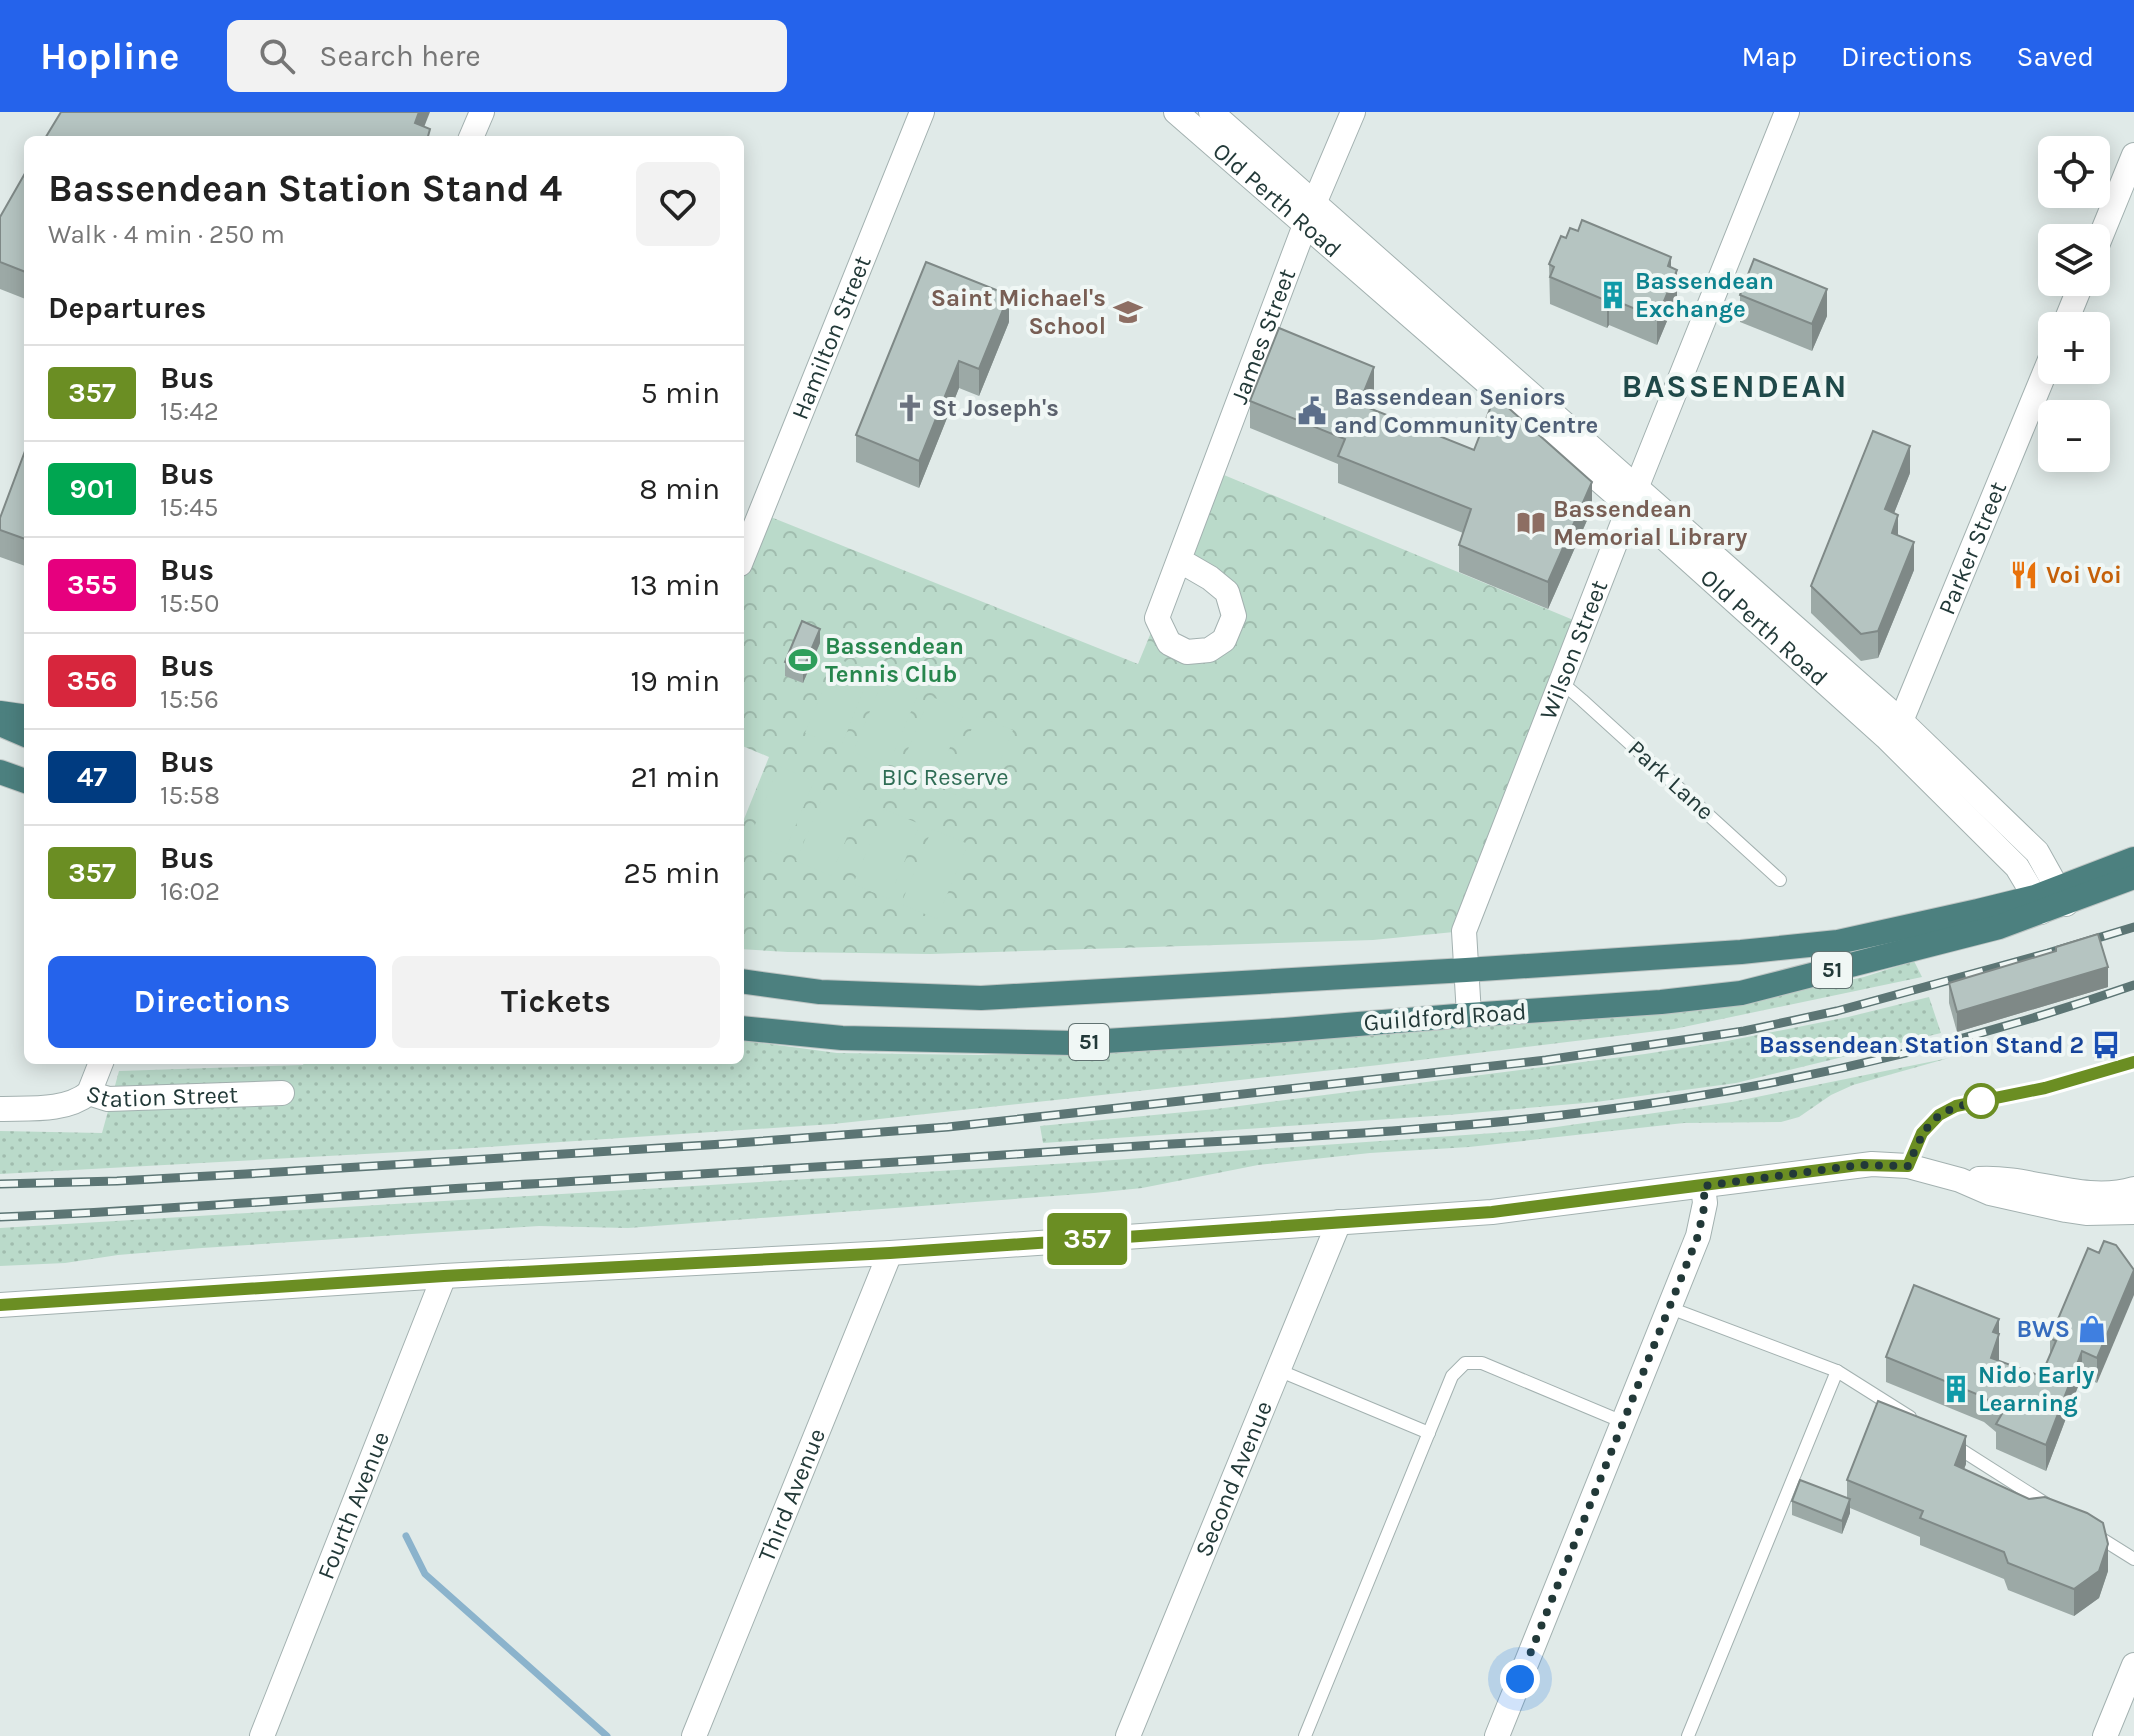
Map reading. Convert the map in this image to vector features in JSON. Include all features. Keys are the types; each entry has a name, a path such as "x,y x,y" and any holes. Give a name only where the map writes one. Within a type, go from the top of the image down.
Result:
{"highway":[{"path":"0,713 24,716"},
{"path":"0,724 24,734"},
{"path":"0,772 24,781"},
{"name":"Guildford Road","path":"744,1028 842,1038 1073,1043 1661,1002 1741,993 1999,927 2134,859"},
{"name":"Guildford Road","path":"744,982 820,992 981,998 1741,952 1838,942 2050,900 2134,877"}],"street":[{"path":"472,136 482,112"},
{"name":"Hamilton Street","path":"744,554 922,112"},
{"name":"Old Perth Road","path":"1176,112 1305,225 1633,496"},
{"name":"Old Perth Road","path":"1211,112 1316,202 1633,496 1894,729 2050,900"},
{"name":"James Street","path":"1179,560 1305,225 1353,112"},
{"name":"Wilson Street","path":"1469,1015 1464,931 1787,112"},
{"path":"2106,224 2134,155"},
{"name":"Parker Street","path":"1894,729 2040,384"},
{"path":"89,1093 100,1064"},
{"name":"Station Street","path":"0,1109 71,1104 89,1093 108,1099 282,1093"},
{"path":"0,1305 444,1276 890,1253 1492,1212 1859,1165 1908,1166 1960,1180 1990,1193 2086,1213 2131,1205"},
{"path":"1497,1736 1698,1236 1705,1203 1703,1186"},
{"name":"Second Avenue","path":"1128,1736 1339,1222"},
{"name":"Third Avenue","path":"694,1736 890,1253"},
{"name":"Fourth Avenue","path":"262,1736 444,1276"},
{"path":"2105,1736 2134,1665"}],"lane":[{"name":"Park Lane","path":"1561,682 1780,880"},
{"path":"1908,1166 1922,1133 1939,1115 1956,1106 2045,1088 2134,1062"},
{"path":"1670,1308 1837,1371 1918,1422"},
{"path":"1305,1736 1452,1376 1465,1363 1482,1363 1623,1422"},
{"path":"1278,1370 1429,1433"},
{"path":"1688,1736 1837,1371"},
{"path":"1945,1439 2067,1516"},
{"path":"2080,1525 2134,1559"}],"green space":[{"name":"BIC Reserve","path":"1212,470 1583,624 1464,931 1373,940 930,954 744,949 744,819 769,757 744,747 744,554 761,513 1138,664 1157,618 1169,643 1209,650 1234,616 1179,560"},
{"path":"836,658 871,672 841,747 805,733"},
{"path":"884,677 919,692 888,767 853,752"},
{"path":"930,696 965,711 934,786 899,771"},
{"path":"977,716 1013,730 982,805 946,791"},
{"path":"779,766 814,781 783,856 748,842"},
{"path":"827,786 862,801 831,876 796,861"},
{"path":"884,809 920,824 889,899 853,884"},
{"path":"932,829 968,844 937,919 901,904"},
{"path":"1914,961 1922,977 1674,1029 1379,1065 833,1124 457,1149 0,1174 0,1131 102,1133 119,1071 303,1064 744,1064 744,1041 837,1053 979,1055 1127,1050 1753,1000 1864,977"},
{"path":"1929,997 1941,1033 1736,1083 1596,1102 1448,1115 1043,1143 1040,1126 1216,1109 1645,1054 1848,1017"},
{"path":"1949,1058 1853,1085 1831,1095 1799,1117 1781,1122 1684,1123 1469,1147 1370,1153 1258,1165 1142,1188 1094,1193 628,1228 539,1226 202,1248 65,1263 0,1266 0,1228 1071,1163 1535,1130 1732,1102"}],"building":[{"path":"61,112 419,112 415,123 430,129 428,136 46,136"},
{"path":"24,175 24,271 0,262 0,217"},
{"path":"1582,220 1671,257 1668,266 1677,270 1657,318 1550,277 1554,267 1549,264 1561,236 1566,238 1570,228 1578,231"},
{"path":"1754,259 1827,289 1812,324 1740,295"},
{"path":"926,262 1009,295 979,369 959,361 919,461 856,435"},
{"path":"1279,328 1374,367 1359,404 1474,450 1495,396 1592,482 1548,582 1459,545 1471,509 1338,456 1345,439 1250,401"},
{"path":"1873,431 1910,446 1885,509 1898,515 1892,533 1914,542 1878,631 1861,634 1811,586"},
{"path":"24,454 24,539 0,530 0,518"},
{"path":"802,621 820,629 803,669 785,662"},
{"path":"2098,934 2108,967 1957,1012 1949,983 2056,951 2056,947"},
{"path":"2104,1241 2116,1245 2134,1270 2097,1358 2082,1351 2046,1445 1996,1424 2003,1412 1984,1397 1886,1357 1914,1285 1999,1319 1993,1332 1999,1334 1991,1358 2041,1376 2056,1341 2050,1338 2088,1248 2099,1253"},
{"path":"1878,1401 1966,1436 1955,1465 2029,1499 2045,1497 2087,1513 2103,1523 2108,1544 2099,1571 2074,1589 2008,1563 2004,1552 1920,1518 1923,1511 1847,1480"},
{"path":"1800,1480 1850,1499 1842,1521 1792,1501"}],"waterway":[{"path":"406,1536 425,1574 607,1736"}],"railway":[{"path":"0,1184 246,1174 948,1127 1546,1060 1744,1031 1837,1011 2134,927"},
{"path":"0,1217 1318,1136 1520,1120 1726,1091 1864,1063 2000,1028 2134,985"}],"bus line":[{"name":"357","path":"0,1305 444,1276 890,1253 1492,1212 1859,1165 1908,1166 1922,1133 1939,1115 1956,1106 2045,1088 2134,1062"}],"place":[{"name":"Bassendean Exchange","path":"1613,295"},
{"name":"Saint Michael's School","path":"1128,312"},
{"name":"St Joseph's","path":"910,408"},
{"name":"Bassendean Seniors and Community Centre","path":"1312,411"},
{"name":"Bassendean Memorial Library","path":"1531,523"},
{"name":"Voi Voi","path":"2024,575"},
{"name":"Bassendean Tennis Club","path":"803,660"},
{"name":"Bassendean Station Stand 2","path":"2106,1045"},
{"name":"BWS","path":"2092,1329"},
{"name":"Nido Early Learning","path":"1956,1389"}],"district":[{"name":"BASSENDEAN","path":"1735,386"}],"route":[{"path":"1520,1679 1698,1236 1705,1203 1703,1186 1859,1165 1908,1166 1922,1133 1939,1115 1956,1106 1986,1100 1981,1101"}]}
